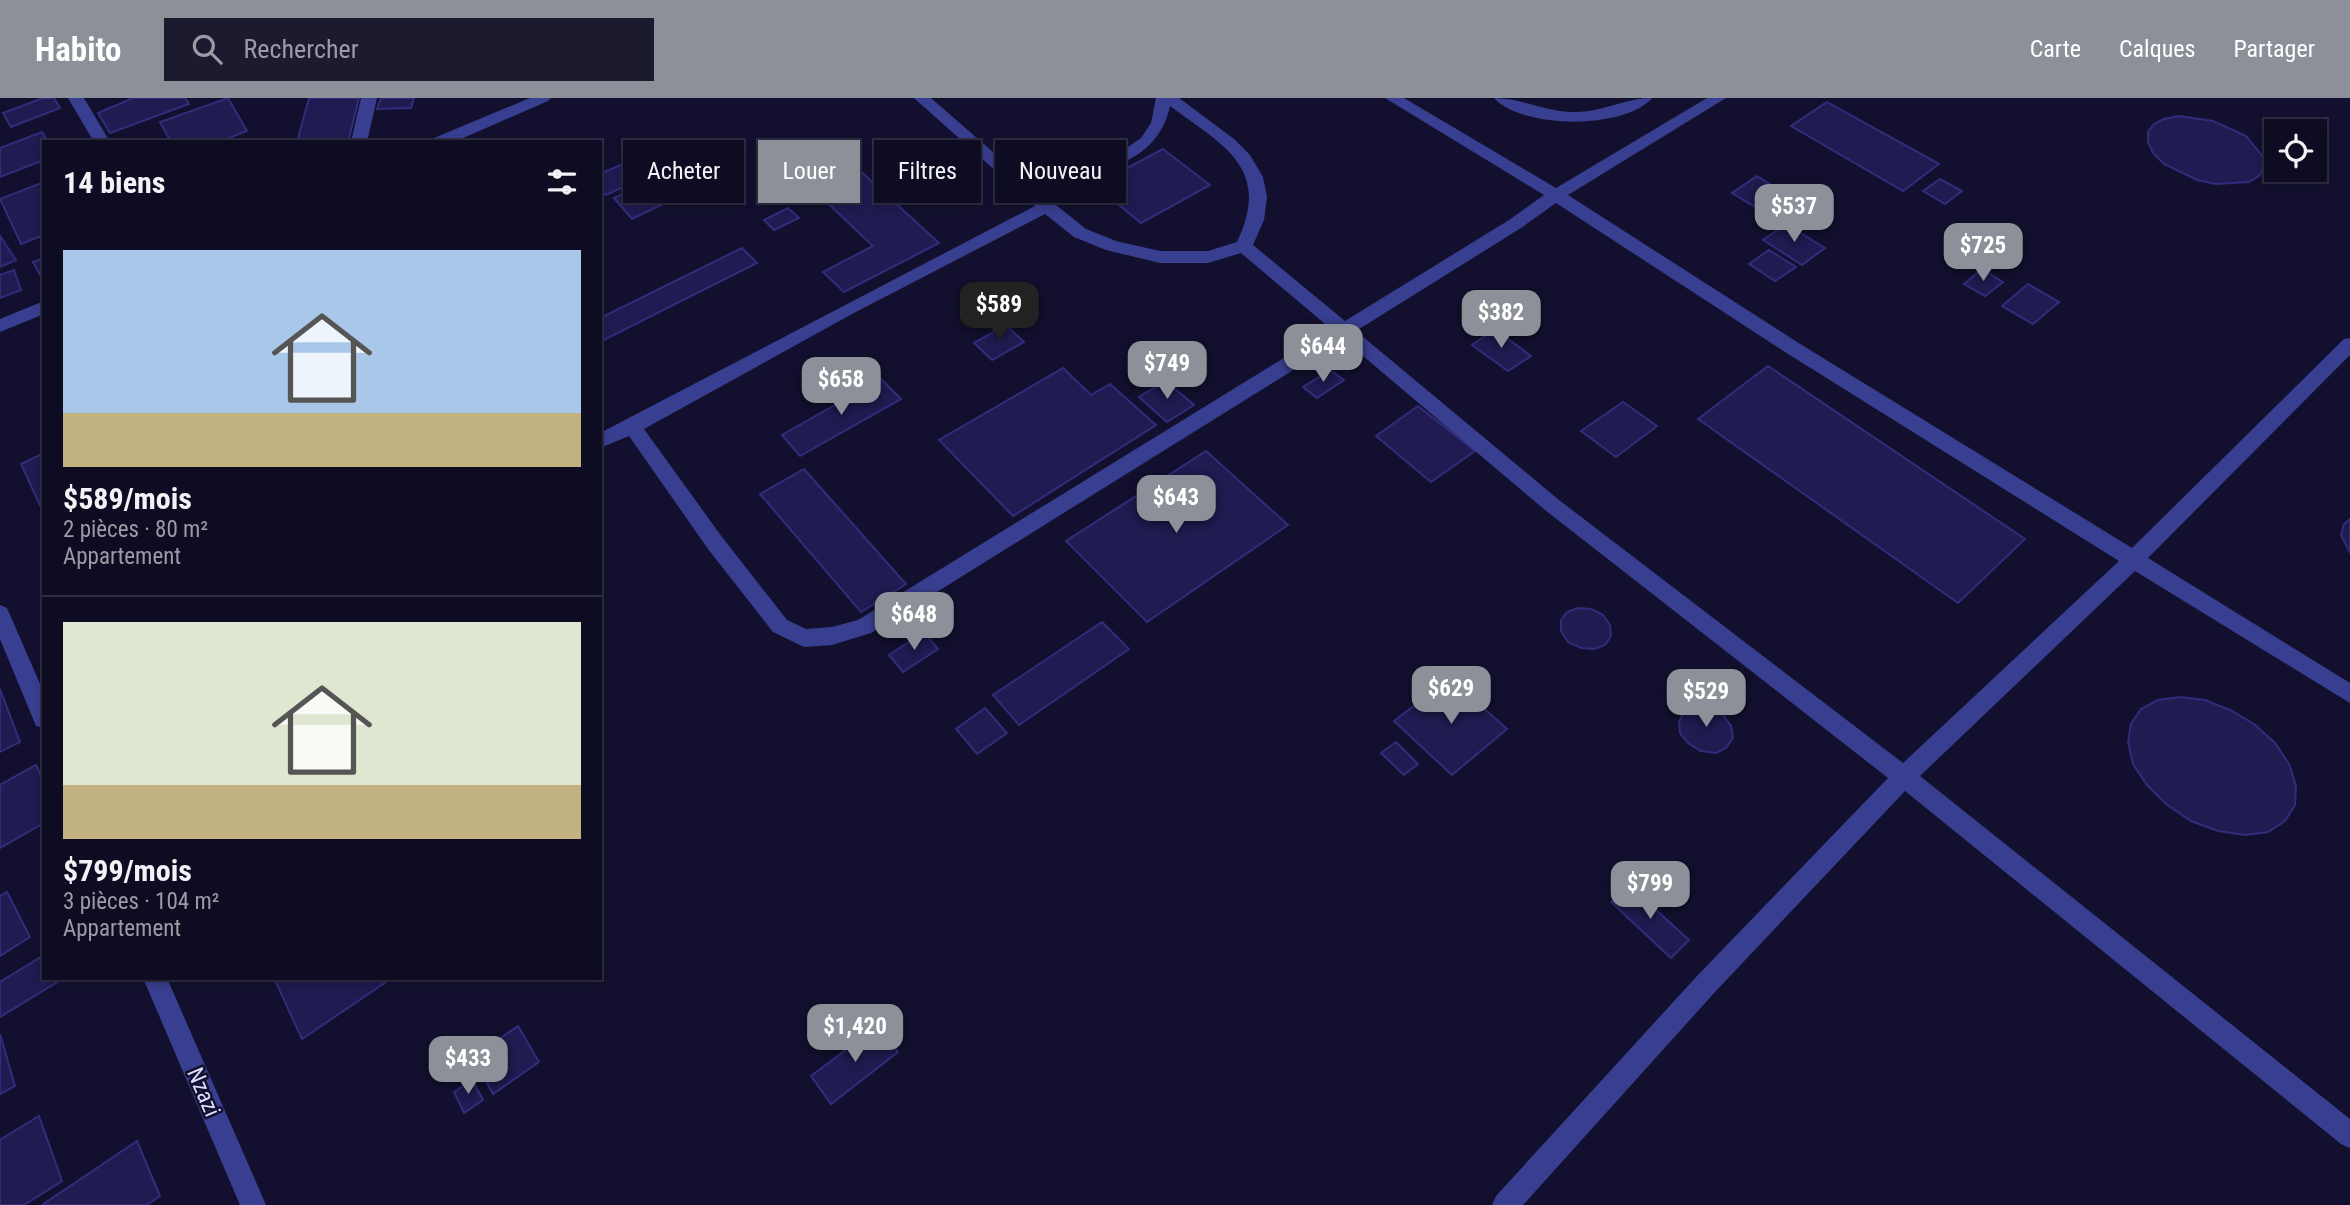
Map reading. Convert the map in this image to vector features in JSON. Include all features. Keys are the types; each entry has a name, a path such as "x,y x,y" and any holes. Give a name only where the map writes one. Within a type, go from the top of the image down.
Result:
{"street":[{"path":"76,98 101,140"},
{"path":"359,140 369,98"},
{"path":"445,140 543,98"},
{"path":"922,98 995,159"},
{"path":"1043,203 1080,233 1112,246 1160,257 1208,257 1244,246 1257,225 1261,201 1255,174 1240,152 1167,98 1164,113 1153,134 1126,156"},
{"path":"1393,98 1556,195 1791,347 2350,694"},
{"path":"1502,98 1540,114 1573,117 1609,113 1644,98"},
{"path":"632,427 715,543 780,626 804,638 832,636 864,627 1345,330 1556,195 1718,98"},
{"path":"602,440 632,427 846,310 1046,206"},
{"path":"1244,246 1552,505 1904,777 2350,1135"},
{"path":"0,326 42,308"},
{"path":"1505,1205 1706,985 1904,777 2133,559 2350,344"},
{"path":"0,614 42,714"},
{"name":"Nzazi","path":"157,980 253,1205"}],"building":[{"path":"43,98 54,98 60,108 11,127 3,113"},
{"path":"133,98 185,98 189,104 110,133 98,113"},
{"path":"228,98 247,131 224,140 170,140 160,122"},
{"path":"309,98 359,98 348,140 298,140"},
{"path":"381,98 414,98 411,108 377,109"},
{"path":"1827,102 1939,164 1903,191 1791,126"},
{"path":"2179,116 2213,121 2246,136 2264,158 2264,168 2259,176 2249,182 2216,184 2197,180 2164,164 2153,153 2148,142 2148,132 2154,124"},
{"path":"42,132 47,140 42,140 42,161 0,177 0,148"},
{"path":"1163,149 1210,185 1141,223 1117,203 1126,203 1126,169"},
{"path":"623,164 623,187 606,195 602,191 602,173"},
{"path":"860,171 874,183 874,203 895,203 939,243 844,292 823,272 873,246 828,203 860,203"},
{"path":"1757,176 1804,205 1780,222 1732,193"},
{"path":"1940,179 1962,191 1945,204 1923,191"},
{"path":"42,183 42,236 21,244 0,199"},
{"path":"623,194 623,203 666,203 632,219 614,198"},
{"path":"788,208 799,218 774,230 764,220"},
{"path":"1786,224 1825,248 1802,265 1763,240"},
{"path":"0,236 16,260 0,267"},
{"path":"742,248 757,263 602,341 602,317"},
{"path":"1769,250 1796,267 1775,281 1749,264"},
{"path":"42,259 42,278 33,262"},
{"path":"1982,269 2003,282 1985,296 1964,284"},
{"path":"14,270 21,290 0,298 0,275"},
{"path":"2028,284 2059,302 2033,324 2002,306"},
{"path":"1006,325 1024,342 992,360 974,343"},
{"path":"1495,329 1531,356 1508,371 1472,345"},
{"path":"1768,366 2025,539 1958,603 1698,419"},
{"path":"1063,368 1091,395 1110,384 1156,425 1013,516 939,440"},
{"path":"1330,370 1344,380 1317,398 1303,387"},
{"path":"881,379 901,399 800,456 782,435"},
{"path":"1166,381 1194,405 1167,422 1139,397"},
{"path":"1623,402 1657,426 1616,457 1581,431"},
{"path":"1418,406 1475,451 1431,482 1376,436"},
{"path":"1206,451 1288,525 1147,622 1066,541"},
{"path":"42,454 42,510 21,464"},
{"path":"804,469 906,584 861,612 760,494"},
{"path":"2350,519 2350,553 2341,535 2344,524"},
{"path":"1578,608 1591,609 1603,615 1610,625 1611,636 1605,645 1594,649 1581,648 1568,642 1561,631 1561,620 1567,612"},
{"path":"1102,622 1129,649 1019,725 993,695"},
{"path":"924,632 938,649 903,672 889,655"},
{"path":"1450,678 1507,729 1452,775 1394,721"},
{"path":"0,689 20,742 0,752"},
{"path":"2180,697 2205,700 2230,710 2254,724 2275,743 2289,764 2296,786 2295,805 2285,821 2268,832 2245,835 2218,831 2191,821 2166,804 2147,785 2133,764 2128,742 2131,724 2141,709 2158,700"},
{"path":"1696,706 1710,708 1723,715 1731,726 1733,738 1726,748 1716,753 1701,751 1688,743 1680,733 1679,721 1685,711"},
{"path":"985,708 1007,733 977,754 956,729"},
{"path":"1396,742 1418,764 1404,775 1381,753"},
{"path":"36,765 42,778 42,824 0,848 0,785"},
{"path":"1629,885 1689,940 1671,958 1611,902"},
{"path":"7,892 30,937 0,956 0,896"},
{"path":"42,956 42,980 61,980 0,1017 0,982"},
{"path":"275,980 389,980 302,1039"},
{"path":"879,1025 898,1052 831,1104 811,1076"},
{"path":"518,1026 539,1062 493,1094 473,1057"},
{"path":"0,1034 15,1086 0,1094"},
{"path":"472,1080 483,1100 464,1113 454,1092"},
{"path":"39,1116 62,1181 24,1205 0,1205 0,1140"},
{"path":"137,1141 160,1196 147,1205 42,1205"}]}
